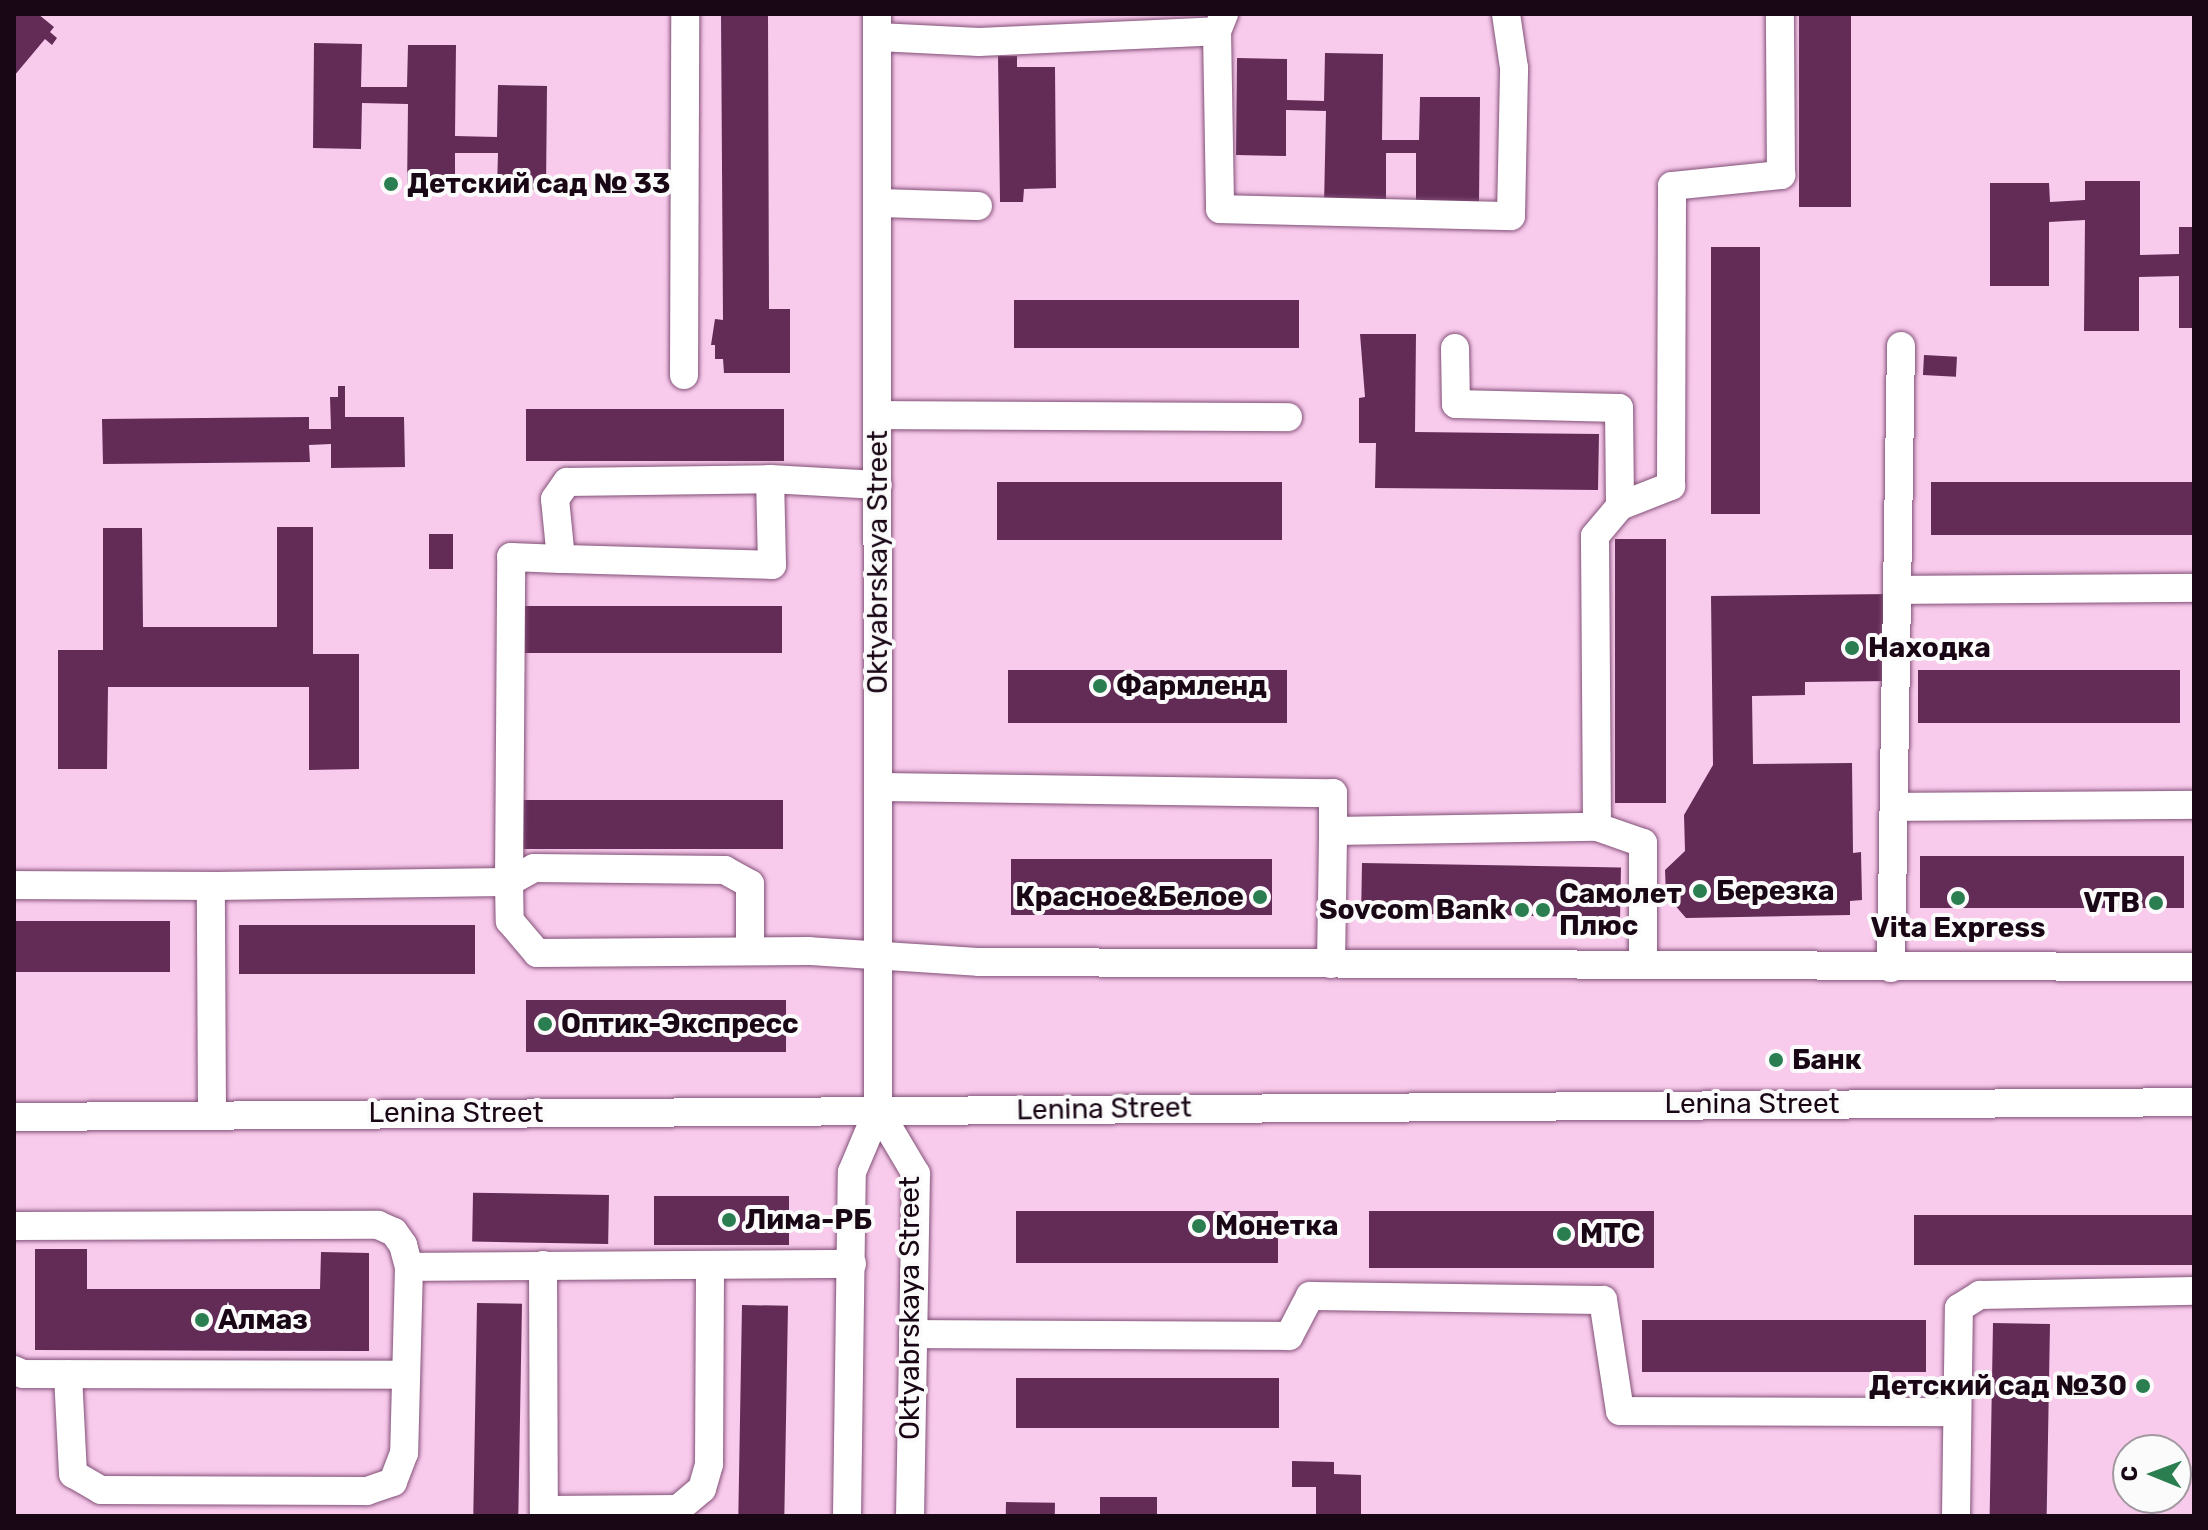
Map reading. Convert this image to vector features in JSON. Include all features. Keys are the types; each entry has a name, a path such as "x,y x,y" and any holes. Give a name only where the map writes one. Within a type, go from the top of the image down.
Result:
{"street":[{"path":"684,375 685,14"},
{"path":"878,25 979,42 1220,22 1220,209 1511,216 1514,68 1506,14"},
{"path":"1597,827 1595,536 1620,506 1671,486 1672,186 1781,175 1780,14"},
{"name":"Oktyabrskaya Street","path":"847,1516 852,1172 878,1110 878,25"},
{"path":"878,203 978,206"},
{"path":"1891,968 1901,346"},
{"path":"1455,348 1456,404 1619,408 1620,506"},
{"path":"878,415 1288,417"},
{"path":"770,479 772,565 511,557 510,921 537,953 750,951 979,962 2194,967"},
{"path":"561,559 555,499 567,482 770,479 878,485"},
{"path":"1898,590 2194,588"},
{"path":"878,787 1333,793 1331,964"},
{"path":"1894,807 2194,805"},
{"path":"1333,831 1597,827 1643,843 1643,965"},
{"path":"14,885 509,882 534,868 725,870 750,884 750,951"},
{"path":"211,886 212,1115"},
{"name":"Lenina Street","path":"14,1117 2194,1102"},
{"name":"Oktyabrskaya Street","path":"878,1110 916,1174 910,1516"},
{"path":"14,1226 378,1225 394,1232 409,1267 404,1453 393,1482 351,1491 101,1490 73,1474 68,1374"},
{"path":"409,1267 852,1264"},
{"path":"543,1265 544,1513 678,1509 702,1489 709,1464 710,1266"},
{"path":"1956,1516 1959,1308 1980,1295 2194,1291"},
{"path":"913,1334 1289,1336 1310,1296 1603,1300 1620,1411 1956,1412"},
{"path":"14,1370 68,1374 405,1375"}],"building":[{"path":"14,14 38,14 54,27 50,32 57,38 52,45 45,39 14,76"},
{"path":"721,14 768,14 769,309 790,309 790,373 724,373 723,359 715,359 715,345 711,345 715,319 723,320"},
{"path":"1799,14 1851,14 1851,207 1799,207"},
{"path":"314,43 362,44 361,87 407,87 408,45 456,45 455,136 497,137 498,85 547,86 546,190 497,189 498,153 455,153 455,192 407,191 408,104 362,103 361,149 313,148"},
{"path":"1325,53 1383,54 1382,140 1419,140 1420,97 1480,97 1479,204 1416,203 1416,153 1386,153 1386,205 1324,205 1326,111 1286,110 1286,156 1236,155 1237,58 1287,59 1287,100 1324,101"},
{"path":"998,56 1017,56 1017,67 1055,67 1056,188 1024,189 1023,202 1000,202"},
{"path":"2085,181 2140,181 2140,255 2179,254 2179,227 2194,227 2194,328 2179,328 2179,276 2139,277 2139,331 2084,331 2085,220 2049,222 2049,286 1990,286 1990,183 2049,183 2050,202 2085,200"},
{"path":"1711,247 1760,247 1760,514 1711,514"},
{"path":"1014,300 1299,300 1299,348 1014,348"},
{"path":"1360,334 1416,334 1415,432 1599,434 1598,490 1375,488 1376,443 1359,443 1359,398 1365,397"},
{"path":"1924,355 1957,357 1956,377 1923,375"},
{"path":"338,386 345,386 345,417 404,417 405,467 331,468 331,444 309,445 310,462 103,464 102,419 309,417 309,429 331,429 330,397 338,397"},
{"path":"526,409 784,409 784,461 526,461"},
{"path":"997,482 1282,482 1282,540 997,540"},
{"path":"1931,482 2194,482 2194,535 1931,535"},
{"path":"277,527 313,527 313,654 359,654 359,769 309,770 309,687 108,687 107,769 58,769 58,650 103,650 103,528 142,528 143,627 277,627"},
{"path":"429,534 453,534 453,569 429,569"},
{"path":"1615,539 1666,539 1666,803 1615,803"},
{"path":"1891,594 1892,681 1805,682 1805,695 1752,696 1753,764 1852,763 1853,853 1861,852 1862,900 1850,901 1850,915 1686,918 1666,895 1665,870 1685,851 1684,815 1713,765 1711,596"},
{"path":"524,606 782,606 782,653 524,653"},
{"path":"1008,670 1287,670 1287,723 1008,723"},
{"path":"1918,670 2180,670 2180,723 1918,723"},
{"path":"522,800 783,800 783,849 522,849"},
{"path":"1920,856 2184,856 2184,908 1920,908"},
{"path":"1011,859 1272,859 1272,915 1011,915"},
{"path":"1362,863 1621,868 1620,918 1361,913"},
{"path":"14,921 170,921 170,972 14,972"},
{"path":"239,925 475,925 475,974 239,974"},
{"path":"526,1000 786,1000 786,1052 526,1052"},
{"path":"473,1193 609,1195 608,1244 472,1242"},
{"path":"654,1196 789,1196 789,1245 654,1245"},
{"path":"1016,1211 1278,1211 1278,1263 1016,1263"},
{"path":"1369,1211 1654,1211 1654,1268 1369,1268"},
{"path":"1914,1215 2194,1215 2194,1265 1914,1265"},
{"name":"Алмаз","path":"35,1249 87,1249 87,1289 320,1289 321,1252 369,1253 369,1351 35,1350"},
{"path":"477,1303 522,1304 518,1516 473,1516"},
{"path":"742,1305 788,1306 784,1516 738,1516"},
{"path":"1642,1320 1926,1320 1926,1372 1642,1372"},
{"path":"1993,1323 2050,1324 2047,1516 1990,1516"},
{"path":"1016,1378 1279,1378 1279,1428 1016,1428"},
{"path":"1292,1461 1334,1462 1334,1474 1361,1475 1361,1516 1316,1516 1316,1487 1292,1487"},
{"path":"1100,1497 1157,1497 1157,1516 1100,1516"},
{"path":"1006,1502 1055,1503 1055,1516 1006,1516"}],"place":[{"name":"Детский сад № 33","path":"391,184"},
{"name":"Находка","path":"1852,648"},
{"name":"Фармленд","path":"1100,686"},
{"name":"Березка","path":"1700,891"},
{"name":"Красное&Белое","path":"1260,897"},
{"name":"Vita Express","path":"1958,898"},
{"name":"VTB","path":"2156,903"},
{"name":"Sovcom Bank","path":"1522,910"},
{"name":"Самолет Плюс","path":"1543,910"},
{"name":"Оптик-Экспресс","path":"545,1024"},
{"name":"Банк","path":"1776,1060"},
{"name":"Лима-РБ","path":"729,1220"},
{"name":"Монетка","path":"1199,1226"},
{"name":"МТС","path":"1564,1234"},
{"name":"Алмаз","path":"202,1320"},
{"name":"Детский сад №30","path":"2143,1386"}]}
